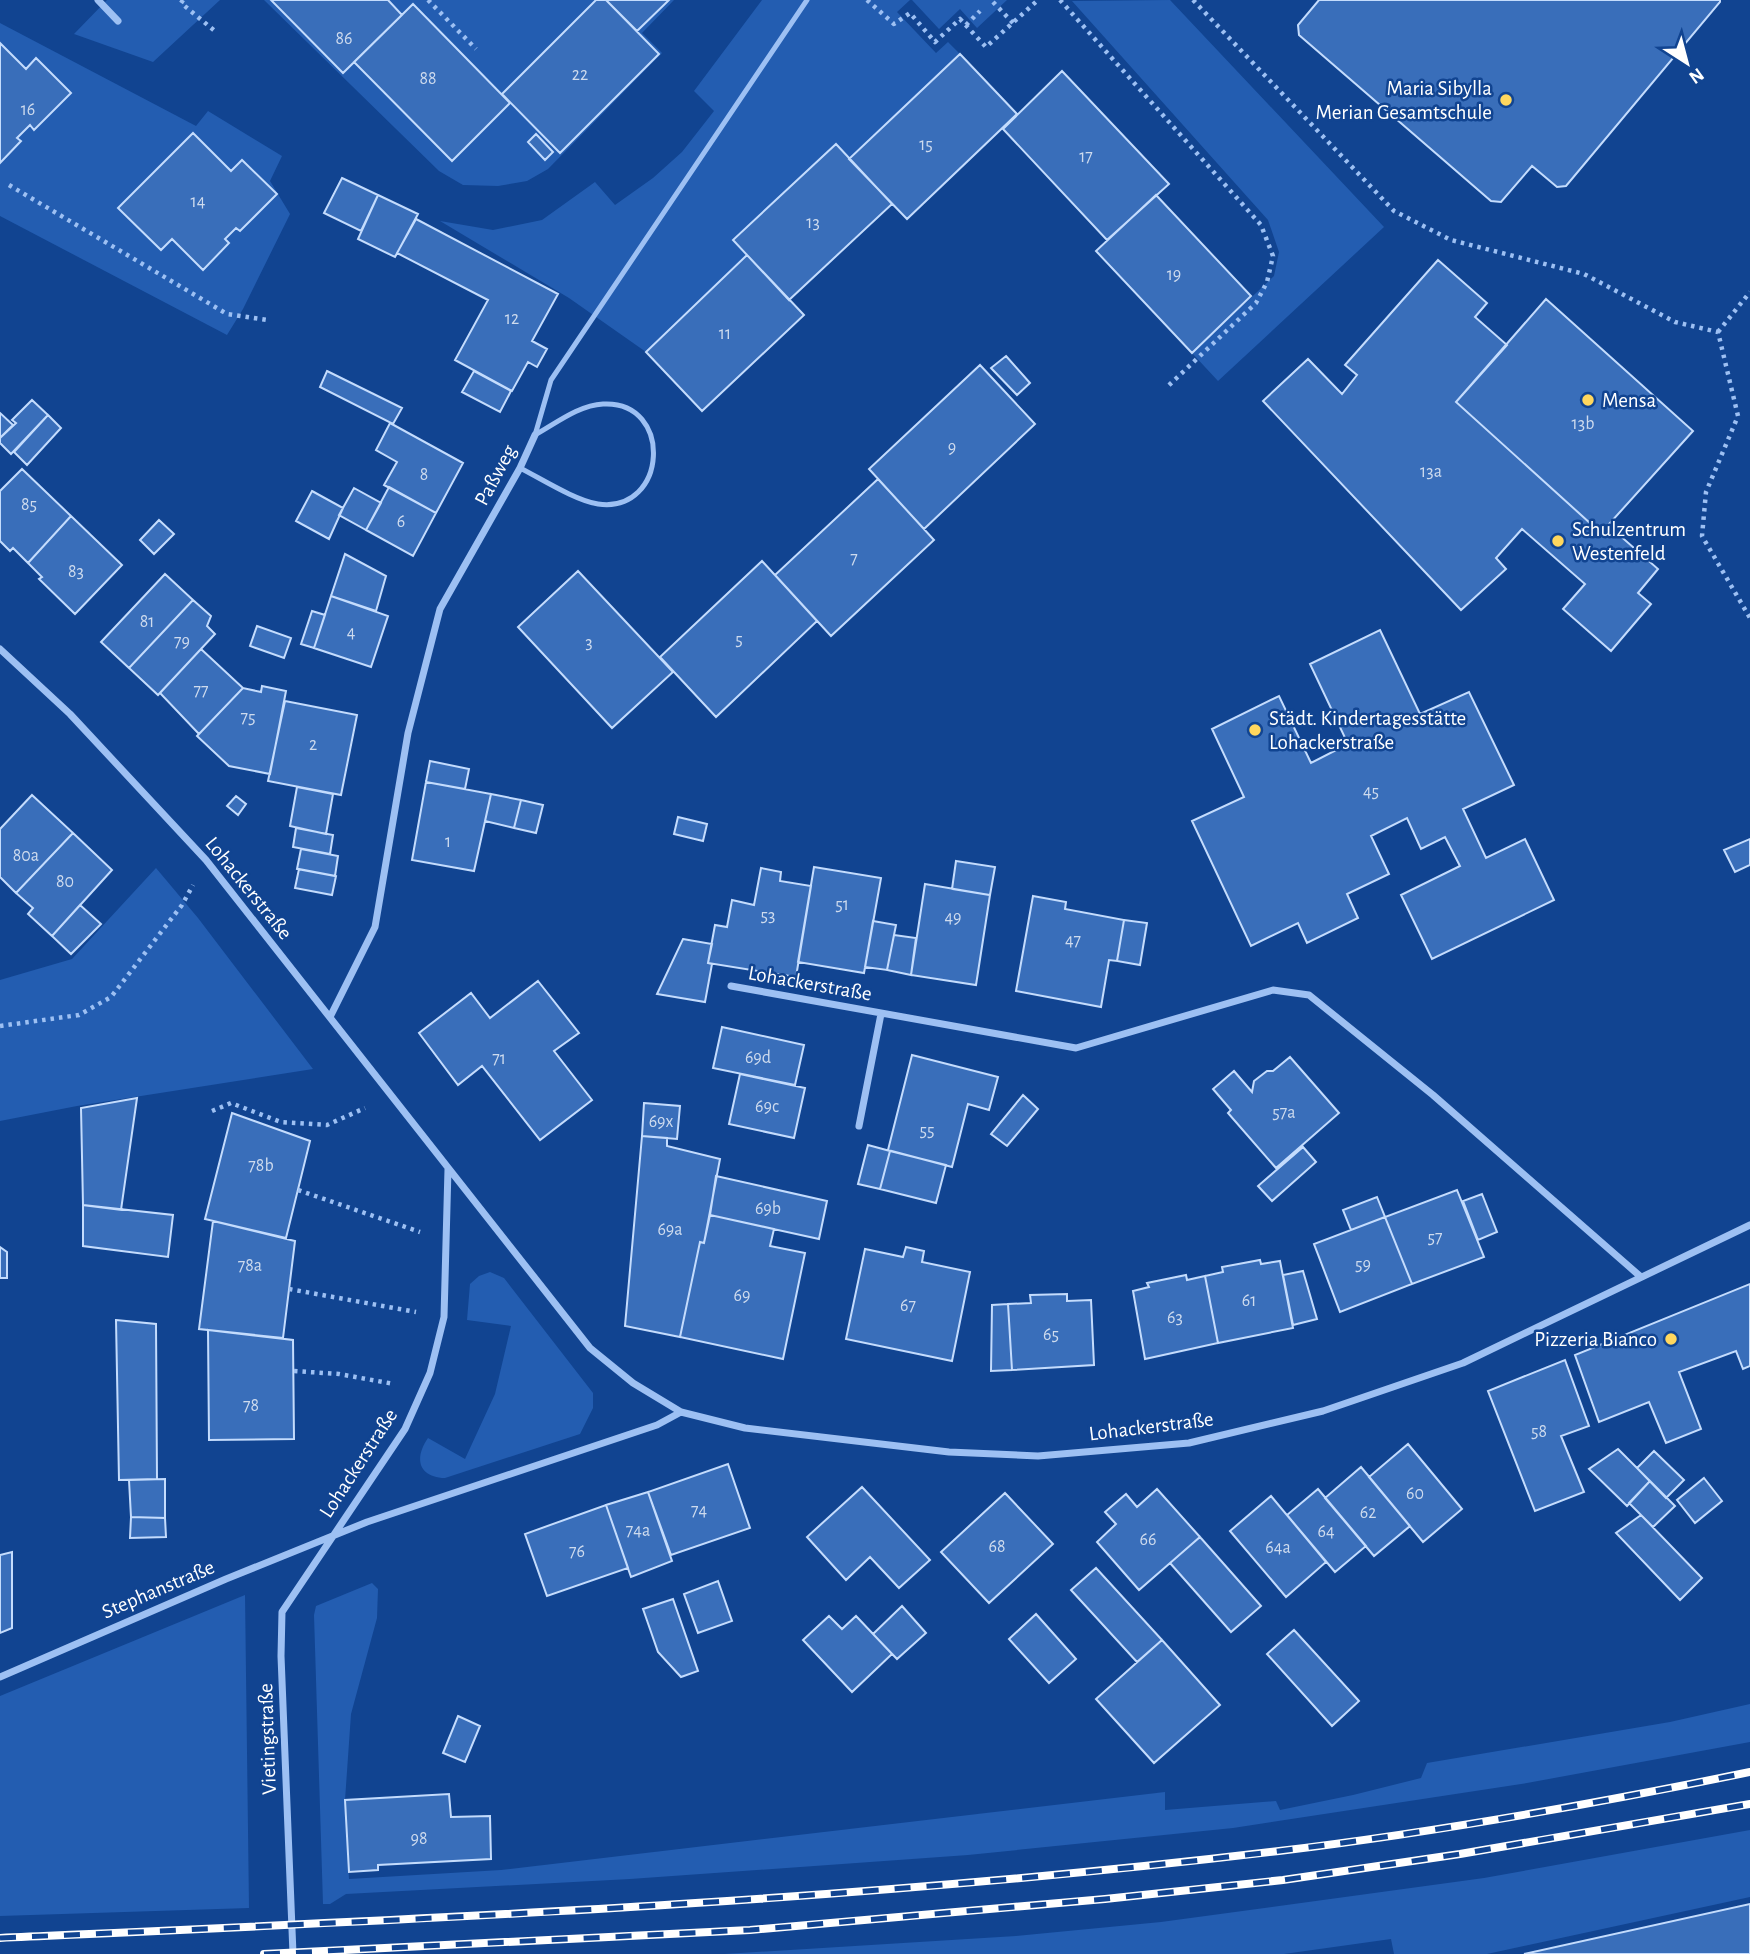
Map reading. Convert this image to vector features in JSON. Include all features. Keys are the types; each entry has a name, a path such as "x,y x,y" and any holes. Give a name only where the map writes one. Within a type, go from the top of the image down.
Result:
{"street":[{"path":"98,0 118,21"},
{"name":"Paßweg","path":"330,1017 375,928 408,733 440,609 520,468 534,435"},
{"name":"Lohackerstraße","path":"0,649 70,714 206,860 590,1348 632,1383 681,1412 745,1428 949,1452 1038,1456 1189,1444 1323,1411 1463,1363 1750,1225"},
{"name":"Lohackerstraße","path":"731,986 1076,1048 1273,990 1309,995 1443,1104 1641,1278"},
{"name":"Lohackerstraße","path":"859,1126 881,1014"},
{"name":"Lohackerstraße","path":"331,1537 405,1429 430,1373 444,1317 448,1168"},
{"name":"Lohackerstraße","path":"331,1537 367,1522 657,1425 681,1412"},
{"name":"Stephanstraße","path":"0,1677 226,1579 331,1537"},
{"name":"Vietingstraße","path":"293,1954 281,1656 282,1612 331,1537"}],"lane":[{"name":"Paßweg","path":"534,435 551,380 807,0"},
{"path":"520,468 598,504 621,502 644,486 651,474 655,450 650,432 642,420 618,406 603,404 589,407 534,435"}],"path":[{"path":"183,0 181,3 216,32"},
{"path":"428,0 476,49"},
{"path":"867,0 894,24 910,13 935,42 960,19 986,47 1038,0"},
{"path":"1060,0 1261,225 1273,256 1267,282 1256,303 1166,388"},
{"path":"1193,0 1394,211 1451,240 1584,274 1675,322 1718,332"},
{"path":"993,2 1013,23"},
{"path":"966,25 980,11"},
{"path":"9,185 228,314 267,320"},
{"path":"1718,332 1750,292"},
{"path":"1718,332 1738,416 1706,492 1702,536 1750,618"},
{"path":"0,1026 79,1015 111,997 182,905 206,860"},
{"path":"212,1111 231,1104 281,1122 327,1125 391,1096"},
{"path":"298,1190 447,1242"},
{"path":"289,1289 444,1317"},
{"path":"294,1371 339,1374 423,1390"}],"shaded area":[{"path":"107,0 220,0 153,62 74,34"},
{"path":"264,0 674,0 642,33 662,53 548,169 527,181 498,186 463,185 439,171"},
{"path":"762,0 910,0 897,12 936,53 948,42 960,54 849,159 733,240 747,255 646,352 569,298 440,221 493,230 542,220 595,182 615,205 653,178 682,152 714,111 694,91"},
{"path":"912,0 1007,0 977,28 960,9 939,29"},
{"path":"1170,0 1384,227 1218,381 1192,353 1274,276 1279,252 1268,220 1072,1"},
{"path":"0,23 196,126 208,111 282,156 270,181 290,214 243,309 227,335 0,216"},
{"path":"156,868 198,918 313,1069 77,1106 0,1121 0,980 72,959"},
{"path":"490,1272 504,1278 593,1393 593,1408 580,1434 445,1478 436,1477 421,1465 421,1453 428,1438 465,1459 495,1394 511,1326 467,1320 470,1284 479,1276"},
{"path":"372,1583 378,1589 377,1618 351,1714 345,1800 349,1879 501,1870 1165,1792 1165,1810 1276,1801 1280,1810 1421,1778 1427,1763 1670,1722 1750,1704 1750,1742 1527,1783 1233,1828 968,1855 630,1879 346,1894 330,1904 323,1904 314,1615 316,1606"},
{"path":"245,1595 249,1908 0,1916 0,1696"},
{"path":"1750,1830 1750,1897 1487,1954 1394,1954 1391,1939 1284,1954 724,1954 1016,1936 1161,1922 1484,1878"}],"building":[{"path":"271,0 388,0 402,15 343,73"},
{"path":"596,0 606,0 659,54 560,153 502,94"},
{"path":"606,0 669,0 637,31"},
{"name":"Maria Sibylla Merian Gesamtschule","path":"1319,0 1720,2 1566,186 1557,187 1532,166 1501,202 1491,201 1299,35 1298,25"},
{"path":"413,4 510,103 452,161 354,62"},
{"path":"0,43 26,69 36,58 71,93 34,130 30,125 17,138 21,141 0,163"},
{"path":"960,54 1017,114 907,219 849,159"},
{"path":"1062,71 1169,184 1107,240 1003,129"},
{"path":"193,133 231,171 242,160 277,194 240,231 236,228 225,239 229,243 203,270 172,239 161,250 118,208"},
{"path":"536,134 553,152 545,160 528,142"},
{"path":"836,144 892,204 789,300 733,240"},
{"path":"342,178 378,195 361,231 324,213"},
{"path":"378,195 418,214 395,257 358,239"},
{"path":"1156,195 1251,296 1192,353 1096,251"},
{"path":"416,219 558,294 532,341 547,349 537,367 528,362 512,391 455,360 488,300 397,253"},
{"path":"747,255 804,315 702,411 646,352"},
{"path":"1438,260 1487,303 1475,317 1507,345 1456,402 1601,533 1609,526 1658,569 1638,593 1651,604 1611,651 1563,609 1585,584 1522,529 1496,558 1506,569 1461,610 1263,401 1308,359 1342,394 1357,375 1345,365"},
{"path":"1546,299 1693,431 1601,533 1456,402"},
{"path":"1006,356 1030,383 1017,395 991,368"},
{"path":"980,365 1035,424 924,529 869,469"},
{"path":"327,371 402,408 393,424 320,387"},
{"path":"474,371 511,391 500,412 462,392"},
{"path":"32,400 48,415 11,454 0,443 0,438 16,423 12,420"},
{"path":"0,413 13,425 0,438"},
{"path":"48,415 61,428 27,465 14,452"},
{"path":"390,423 463,463 436,513 384,485 397,462 376,450"},
{"path":"22,469 71,516 28,563 13,548 10,551 0,541 0,491"},
{"path":"878,479 934,540 831,636 775,575"},
{"path":"389,487 436,513 413,556 366,530"},
{"path":"354,488 381,503 366,530 339,515"},
{"path":"312,491 343,508 329,539 296,521"},
{"path":"71,516 122,565 75,614 39,579 42,577 28,563"},
{"path":"159,520 174,534 154,554 140,540"},
{"path":"345,554 386,576 376,611 331,596"},
{"path":"762,561 817,621 716,717 660,657"},
{"path":"578,571 673,672 612,728 518,627"},
{"path":"165,574 193,600 129,668 101,642"},
{"path":"331,596 388,616 371,667 314,648"},
{"path":"193,600 211,616 207,626 215,634 158,695 129,668"},
{"path":"312,611 325,615 314,648 301,644"},
{"path":"257,626 291,638 284,658 250,646"},
{"path":"1380,630 1420,714 1469,692 1514,785 1463,809 1486,858 1525,839 1554,900 1432,959 1401,895 1460,866 1445,837 1421,849 1407,818 1371,836 1389,874 1347,894 1358,918 1307,943 1298,923 1251,946 1192,821 1244,797 1212,729 1279,696 1311,763 1348,744 1310,664"},
{"path":"201,649 243,688 199,734 160,693"},
{"path":"262,686 286,691 270,774 229,766 197,736 243,688 261,692"},
{"path":"285,701 357,715 341,795 268,781"},
{"path":"430,761 469,769 465,789 426,782"},
{"path":"426,782 491,794 474,871 412,860"},
{"path":"297,787 333,794 326,834 290,826"},
{"path":"491,794 521,800 514,828 485,821"},
{"path":"32,795 73,833 16,893 0,877 0,829"},
{"path":"236,796 246,804 238,815 227,806"},
{"path":"521,800 543,805 536,833 514,828"},
{"path":"678,817 707,824 703,841 674,834"},
{"path":"296,828 333,835 330,854 293,847"},
{"path":"73,833 112,870 52,936 28,914 33,908 16,893"},
{"path":"1750,839 1750,865 1735,872 1724,850"},
{"path":"301,849 338,856 335,876 297,869"},
{"path":"956,861 995,867 990,895 952,889"},
{"path":"814,867 881,878 864,973 798,962"},
{"path":"761,868 781,872 780,881 811,886 796,977 708,963 715,925 727,927 732,900 754,905"},
{"path":"299,869 336,876 332,895 295,888"},
{"path":"925,884 990,895 976,985 911,975"},
{"path":"1033,896 1066,902 1065,909 1124,920 1117,961 1109,960 1101,1007 1016,991"},
{"path":"80,905 101,924 71,954 52,936"},
{"path":"1124,920 1147,923 1140,965 1117,961"},
{"path":"873,921 896,925 887,970 865,967"},
{"path":"894,935 916,938 911,975 887,970"},
{"path":"683,939 712,944 708,963 712,964 705,1002 657,994"},
{"path":"538,981 579,1033 554,1051 592,1100 540,1140 482,1066 458,1085 419,1033 471,993 490,1018"},
{"path":"722,1027 804,1045 795,1085 713,1068"},
{"path":"912,1055 998,1077 989,1110 968,1104 952,1167 888,1150"},
{"path":"1290,1057 1339,1113 1276,1168 1228,1113 1231,1110 1213,1089 1234,1071 1252,1092 1254,1081 1267,1071 1273,1071"},
{"path":"740,1074 805,1088 794,1138 729,1124"},
{"path":"1023,1095 1038,1109 1007,1146 991,1134"},
{"path":"137,1098 121,1210 83,1205 81,1108"},
{"path":"644,1103 680,1106 677,1139 642,1136"},
{"path":"232,1113 310,1141 286,1238 205,1219"},
{"path":"642,1136 667,1138 667,1146 720,1159 704,1243 700,1242 680,1337 625,1326"},
{"path":"868,1145 890,1151 880,1189 858,1184"},
{"path":"1303,1147 1316,1162 1272,1201 1258,1186"},
{"path":"890,1151 946,1165 936,1203 880,1189"},
{"path":"716,1176 827,1201 819,1239 710,1215"},
{"path":"1457,1190 1484,1257 1412,1284 1385,1217"},
{"path":"1482,1194 1497,1232 1478,1240 1463,1201"},
{"path":"1377,1197 1385,1217 1351,1230 1343,1210"},
{"path":"83,1205 173,1215 168,1257 83,1246"},
{"path":"710,1215 774,1229 770,1246 805,1253 783,1359 680,1337 700,1242 704,1243"},
{"path":"1385,1217 1412,1284 1340,1312 1314,1244"},
{"path":"213,1221 295,1241 283,1338 199,1329"},
{"path":"0,1247 7,1252 7,1278 0,1278"},
{"path":"906,1247 924,1251 922,1262 970,1272 952,1361 846,1339 865,1249 903,1257"},
{"path":"1260,1260 1261,1264 1280,1261 1293,1328 1218,1343 1205,1276 1223,1272 1222,1267"},
{"path":"1303,1271 1317,1319 1293,1325 1283,1275"},
{"path":"1186,1275 1187,1280 1205,1276 1218,1343 1145,1359 1133,1291 1149,1287 1147,1283"},
{"path":"1750,1284 1750,1366 1743,1369 1736,1351 1679,1372 1701,1429 1666,1443 1649,1402 1599,1422 1575,1355"},
{"path":"1067,1294 1067,1301 1091,1300 1094,1365 1012,1370 1008,1304 1031,1303 1030,1295"},
{"path":"1008,1304 1012,1370 991,1371 992,1305"},
{"path":"116,1320 156,1324 157,1479 119,1480"},
{"path":"208,1330 293,1340 294,1439 209,1440"},
{"path":"1565,1360 1589,1426 1561,1436 1584,1492 1535,1511 1488,1391"},
{"path":"1408,1444 1462,1509 1423,1542 1369,1477"},
{"path":"1618,1449 1650,1481 1627,1506 1589,1469"},
{"path":"1654,1451 1684,1480 1666,1498 1637,1468"},
{"path":"728,1464 750,1528 671,1555 648,1492"},
{"path":"1361,1467 1410,1526 1374,1556 1325,1498"},
{"path":"1704,1478 1722,1501 1695,1523 1677,1500"},
{"path":"165,1479 165,1518 131,1517 129,1480"},
{"path":"1650,1481 1675,1506 1653,1527 1629,1503"},
{"path":"862,1487 930,1560 899,1588 870,1557 846,1580 807,1537"},
{"path":"1157,1489 1200,1537 1139,1590 1097,1542 1116,1524 1105,1512 1126,1494 1137,1507"},
{"path":"1318,1489 1366,1546 1335,1572 1287,1515"},
{"path":"648,1492 672,1561 631,1577 606,1505"},
{"path":"1005,1493 1053,1544 989,1603 941,1552"},
{"path":"1271,1496 1326,1562 1286,1597 1230,1531"},
{"path":"606,1505 628,1568 547,1596 525,1534"},
{"path":"1641,1515 1702,1578 1680,1600 1616,1533"},
{"path":"131,1517 165,1518 166,1537 130,1538"},
{"path":"1200,1537 1261,1606 1231,1632 1170,1563"},
{"path":"12,1552 12,1628 0,1633 0,1555"},
{"path":"1096,1568 1162,1640 1137,1662 1071,1590"},
{"path":"718,1581 732,1621 698,1633 684,1594"},
{"path":"673,1599 698,1671 681,1677 658,1652 643,1609"},
{"path":"902,1606 926,1633 897,1659 873,1634"},
{"path":"1036,1614 1076,1659 1049,1683 1009,1639"},
{"path":"829,1616 842,1629 856,1616 892,1654 852,1692 803,1640"},
{"path":"1294,1630 1359,1701 1332,1726 1267,1654"},
{"path":"1162,1640 1220,1705 1154,1763 1096,1699"},
{"path":"458,1716 480,1726 465,1762 443,1753"},
{"path":"449,1794 451,1817 490,1816 491,1859 378,1865 378,1870 349,1872 345,1800"},
{"path":"1750,1904 1750,1954 1524,1954"}],"railway":[{"path":"0,1938 640,1907 1120,1869 1279,1851 1456,1826 1750,1772"},
{"path":"264,1954 750,1930 1105,1899 1283,1880 1460,1854 1750,1804"}],"place":[{"name":"Maria Sibylla Merian Gesamtschule","path":"1506,100"},
{"name":"Mensa","path":"1588,400"},
{"name":"Schulzentrum Westenfeld","path":"1558,541"},
{"name":"Städt. Kindertagesstätte Lohackerstraße","path":"1255,730"},
{"name":"Pizzeria Bianco","path":"1671,1339"}]}
